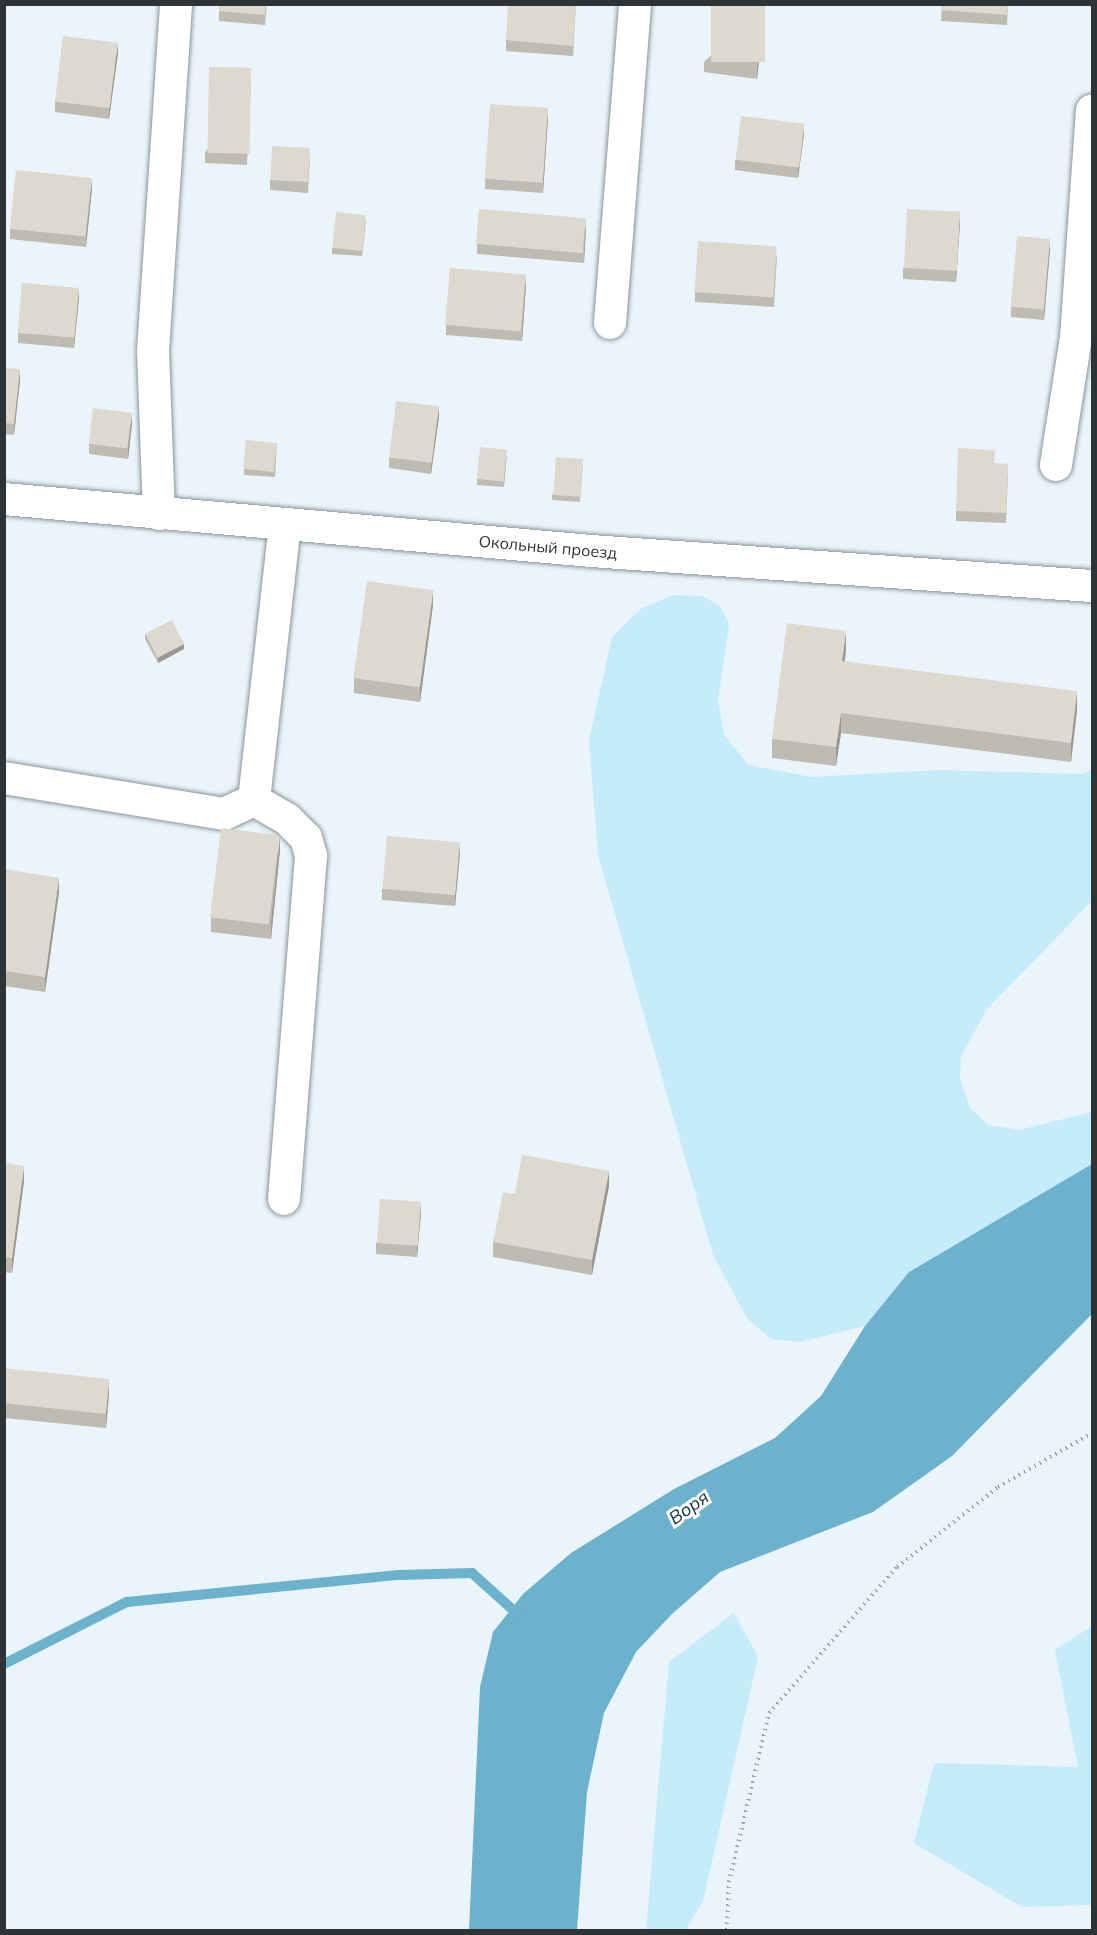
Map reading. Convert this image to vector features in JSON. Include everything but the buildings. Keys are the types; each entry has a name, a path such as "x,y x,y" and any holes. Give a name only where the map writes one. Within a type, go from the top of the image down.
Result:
{"street":[{"path":"159,514 153,351 176,4"},
{"path":"610,323 635,4"},
{"path":"1056,465 1076,338 1092,111"},
{"name":"Окольный проезд","path":"4,499 285,525 1092,586"},
{"path":"254,800 285,525"},
{"path":"4,778 224,814 254,800"},
{"path":"254,800 287,819 306,838 311,856 284,1199"}],"path":[{"path":"727,1930 729,1882 769,1713 897,1567 998,1487 1092,1432"}],"shaded area":[{"path":"673,595 702,596 719,605 729,624 718,700 724,735 749,765 811,777 938,770 1082,774 1092,769 1092,901 987,1009 961,1056 960,1079 970,1108 988,1125 1019,1130 1092,1112 1092,1164 909,1272 865,1326 800,1342 771,1339 747,1318 713,1255 598,855 589,741 612,637 642,608"},
{"path":"734,1613 758,1657 703,1901 686,1930 646,1930 669,1662"},
{"path":"1092,1626 1092,1905 1022,1907 914,1843 934,1763 1078,1767 1055,1650"}],"water":[{"name":"Воря","path":"1092,1164 1092,1314 952,1456 873,1512 720,1572 672,1614 636,1652 604,1713 587,1792 577,1930 469,1930 480,1687 493,1632 523,1594 571,1553 674,1489 775,1438 821,1396 865,1326 909,1272"}],"waterway":[{"path":"4,1664 127,1602 399,1575 472,1573 522,1618"}]}
